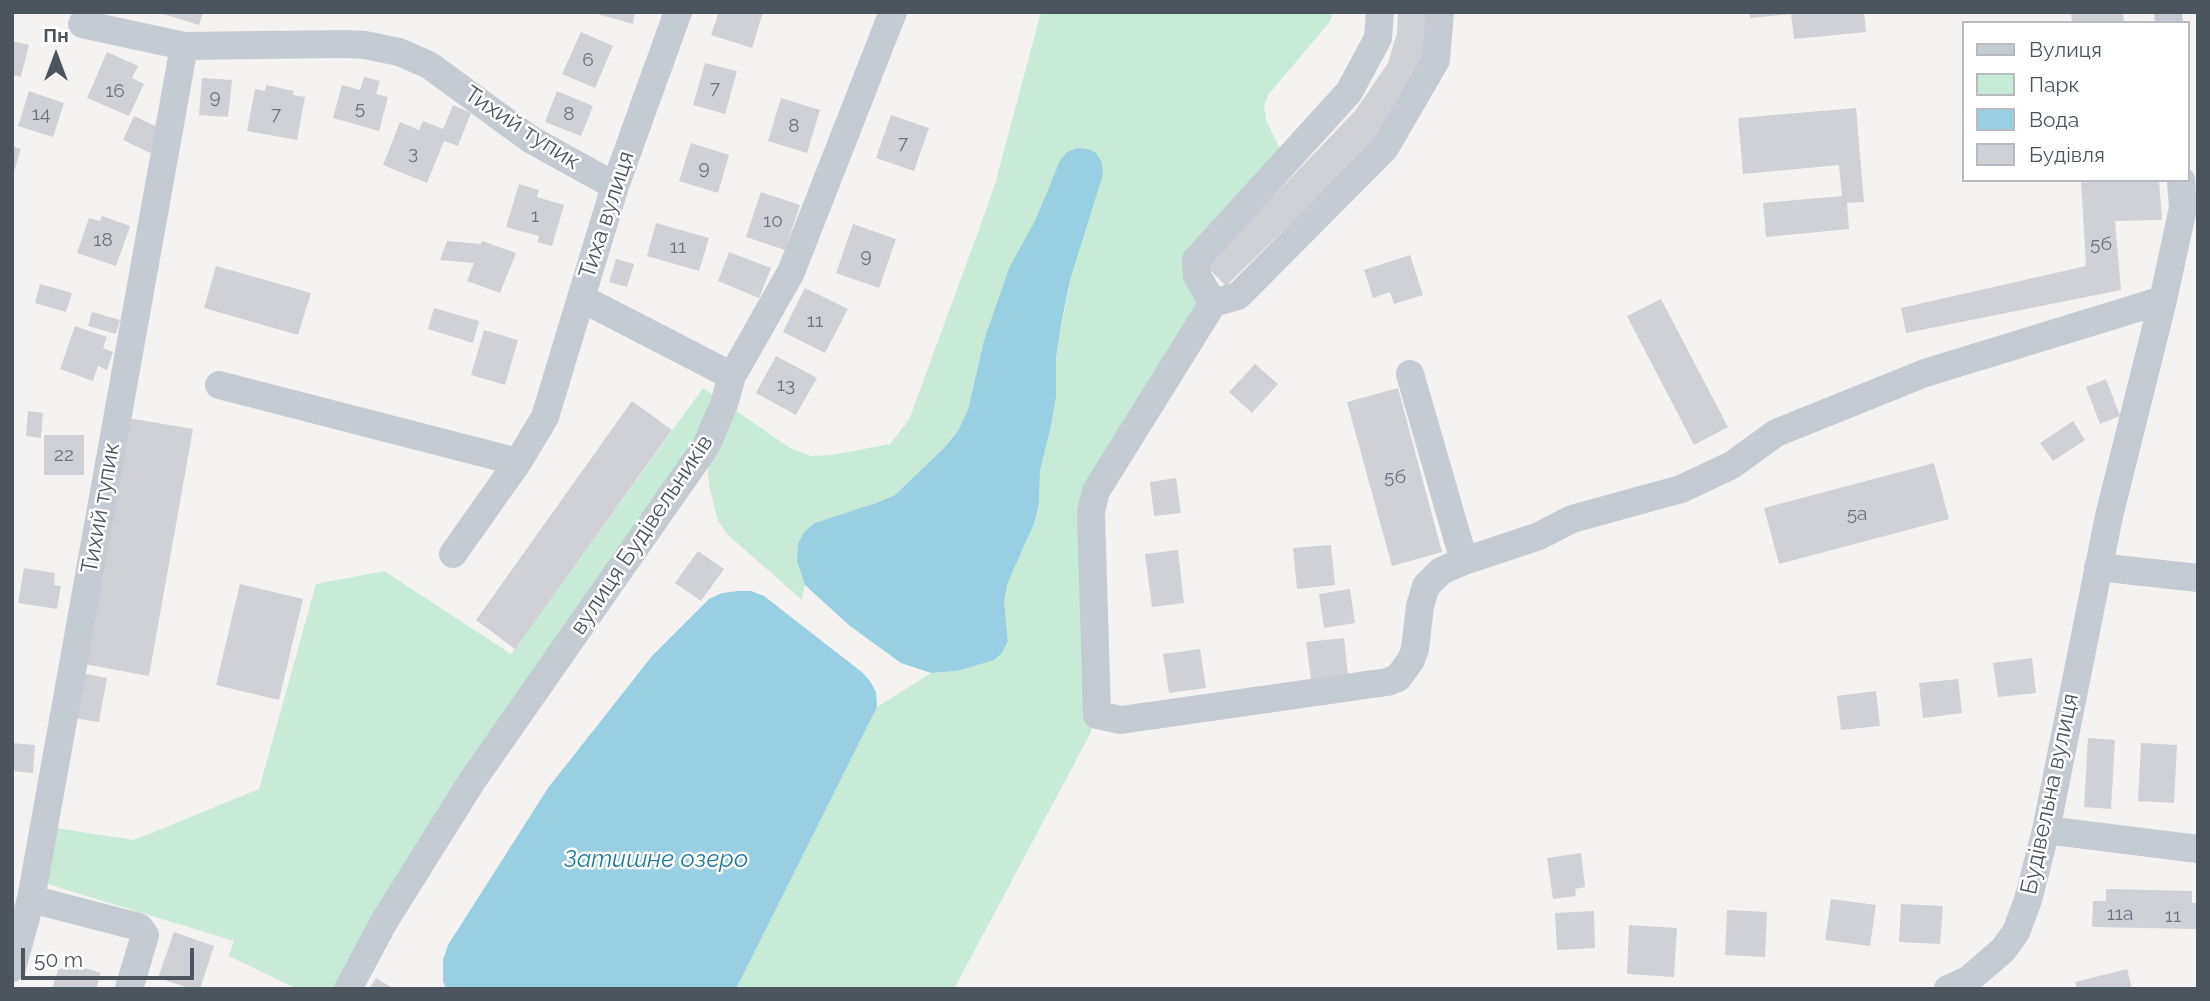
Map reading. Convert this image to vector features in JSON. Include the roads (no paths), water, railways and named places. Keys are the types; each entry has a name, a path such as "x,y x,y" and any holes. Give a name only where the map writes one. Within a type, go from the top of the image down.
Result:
{"street":[{"name":"Тиха вулиця","path":"678,12 615,187 580,298 732,376"},
{"name":"вулиця Будівельників","path":"348,989 392,910 472,781 706,446 724,404 732,376 791,272 893,12"},
{"path":"1213,303 1197,276 1196,260 1349,92 1378,38 1380,12"},
{"path":"1440,12 1436,60 1385,148 1238,296 1213,303 1096,491 1091,512 1097,715 1121,720 1387,682 1398,678 1411,660 1415,649 1420,606 1426,586 1441,571 1539,536 1572,519 1682,489 1732,465 1776,433 1925,373 2163,300"},
{"name":"Тихий тупик","path":"82,24 184,46 346,44 399,52 429,65 530,139 615,187"},
{"name":"Тихий тупик","path":"12,968 31,899 184,46"},
{"name":"Будівельна вулиця","path":"1948,989 1968,980 2003,950 2016,932 2028,900 2046,830 2098,567 2183,208 2181,182"},
{"path":"453,554 518,462 545,417 580,298"},
{"path":"1410,374 1464,561"},
{"path":"219,385 518,462"},
{"path":"2098,567 2198,578"},
{"path":"2046,830 2198,849"},
{"path":"31,899 139,927 145,935 129,989"}],"water":[{"path":"1077,148 1096,153 1102,163 1103,174 1070,280 1062,320 1056,358 1056,398 1040,471 1039,504 1034,524 1008,582 1004,601 1008,641 1002,653 994,660 957,671 931,673 901,663 850,626 805,585 797,561 798,543 805,531 815,523 895,495 958,431 968,410 984,340 1009,268 1035,221 1060,161 1067,152"},
{"name":"Затишне озеро","path":"751,591 764,596 863,673 876,692 877,707 736,989 446,989 443,981 443,960 448,945 548,788 652,656 709,599 722,593"}]}
